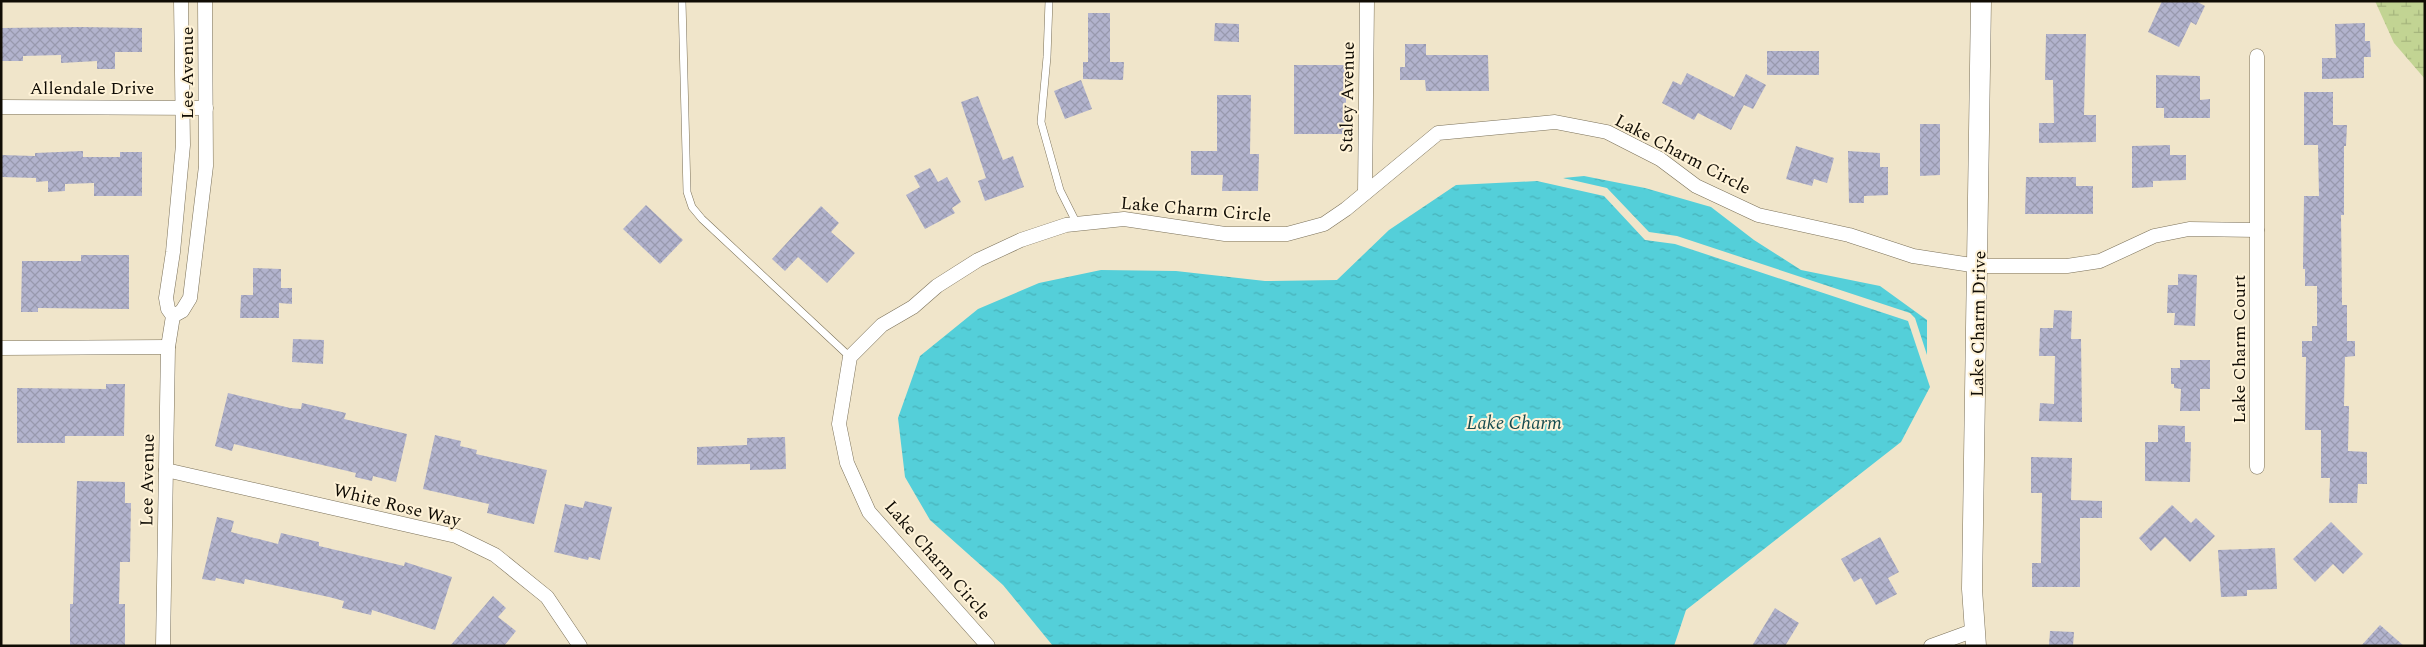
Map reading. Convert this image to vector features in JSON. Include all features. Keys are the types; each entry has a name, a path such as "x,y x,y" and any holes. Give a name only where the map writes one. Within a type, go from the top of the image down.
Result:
{"street":[{"name":"Lee Avenue","path":"163,646 168,347 173,316 168,309 166,298 173,252 183,145 181,1"},
{"name":"Lee Avenue","path":"173,316 182,311 190,298 206,166 205,1"},
{"name":"Staley Avenue","path":"1365,193 1367,1"},
{"name":"Lake Charm Drive","path":"1975,638 1972,589 1981,1"},
{"name":"Lake Charm Court","path":"2257,56 2258,467"},
{"name":"Allendale Drive","path":"1,107 206,108"},
{"name":"Lake Charm Circle","path":"988,646 946,596 902,552 869,512 846,463 839,424 850,357 882,325 913,307 937,286 978,260 1021,240 1066,225 1124,219 1225,234 1287,234 1324,224 1438,133 1555,122 1607,132 1660,159 1696,186 1758,215 1849,235 1913,256 1978,266"},
{"path":"1978,266 2067,266 2100,260 2154,236 2189,229 2257,230"},
{"path":"1,348 168,347"},
{"name":"White Rose Way","path":"166,470 456,536 495,555 547,597 580,646"},
{"path":"1932,646 1975,638"}],"lane":[{"path":"682,1 688,192 692,207 702,219 850,357"},
{"path":"1049,1 1048,57 1041,122 1060,190 1077,224"}],"green space":[{"path":"2375,1 2425,1 2425,79 2394,43"}],"water":[{"path":"1584,176 1645,188 1711,207 1754,240 1801,270 1880,286 1927,320 1927,355 1915,318 1910,313 1677,236 1649,232 1607,188 1563,178"},
{"name":"Lake Charm","path":"1537,181 1604,196 1645,240 1675,244 1908,321 1930,387 1901,442 1686,610 1674,646 1053,646 1003,585 930,520 905,477 898,418 920,356 978,309 1039,283 1101,270 1176,271 1265,281 1337,280 1389,230 1456,185"}],"building":[{"path":"2162,1 2196,1 2205,6 2196,25 2191,22 2179,47 2148,32"},
{"path":"1088,13 1110,13 1110,62 1124,62 1123,80 1083,79 1083,62 1088,62"},
{"path":"1215,23 1239,24 1239,42 1214,41"},
{"path":"2365,23 2365,41 2370,41 2371,57 2364,57 2364,78 2322,79 2322,58 2336,58 2335,24"},
{"path":"1,28 142,28 142,52 115,52 115,69 97,69 97,61 61,63 61,55 23,56 23,61 2,61"},
{"path":"2046,34 2086,34 2084,115 2096,115 2096,142 2039,143 2039,123 2054,123 2053,80 2045,80"},
{"path":"1405,44 1426,44 1426,55 1488,55 1489,91 1426,91 1425,80 1400,80 1400,67 1405,67"},
{"path":"1767,51 1819,51 1819,75 1767,75"},
{"path":"1294,65 1346,65 1346,134 1294,134"},
{"path":"1687,73 1734,97 1746,74 1766,85 1753,109 1744,105 1731,130 1698,113 1694,120 1662,103 1673,81 1681,85"},
{"path":"2156,75 2200,76 2200,100 2210,99 2210,118 2164,118 2164,108 2156,108"},
{"path":"1081,80 1092,109 1065,119 1054,91"},
{"path":"2304,92 2333,92 2333,125 2347,125 2346,146 2344,146 2344,215 2341,215 2342,305 2347,305 2347,341 2355,341 2355,356 2345,357 2344,406 2349,406 2348,451 2367,452 2367,484 2358,484 2357,503 2329,503 2330,478 2321,478 2321,430 2305,430 2306,357 2302,357 2302,341 2312,341 2312,326 2317,326 2317,286 2305,286 2305,269 2303,269 2304,196 2319,196 2318,145 2304,145"},
{"path":"1217,95 1251,95 1250,154 1259,154 1258,191 1222,191 1223,175 1191,175 1191,151 1217,151"},
{"path":"978,96 1003,160 1013,156 1024,187 985,201 978,181 986,178 961,102"},
{"path":"1920,124 1940,124 1940,175 1920,176"},
{"path":"2170,145 2170,155 2186,155 2186,180 2153,181 2153,187 2132,188 2132,146"},
{"path":"1796,146 1834,158 1827,183 1814,179 1812,186 1786,179"},
{"path":"83,151 83,157 120,157 120,152 142,152 142,196 94,196 94,183 65,184 65,191 48,192 48,181 36,182 36,178 1,177 1,155 35,156 35,153"},
{"path":"1848,151 1880,153 1880,167 1888,167 1888,195 1864,196 1864,203 1849,203"},
{"path":"930,168 938,182 947,177 961,202 952,208 955,213 925,229 906,195 920,187 914,176"},
{"path":"2026,177 2076,177 2076,186 2093,186 2093,214 2025,214"},
{"path":"646,205 683,240 660,264 623,229"},
{"path":"821,206 839,223 831,232 855,253 827,283 798,257 785,271 772,259"},
{"path":"81,255 129,255 129,309 38,308 38,312 21,312 22,261 81,261"},
{"path":"253,268 281,269 281,288 292,288 292,304 279,303 279,318 240,318 241,295 253,295"},
{"path":"2178,274 2197,275 2195,326 2174,325 2175,313 2167,313 2168,285 2178,285"},
{"path":"2054,310 2072,311 2071,339 2081,339 2082,422 2039,421 2040,403 2054,404 2055,356 2039,356 2040,328 2053,328"},
{"path":"293,339 324,340 323,364 292,362"},
{"path":"2180,360 2210,360 2210,389 2200,389 2200,411 2180,411 2181,389 2174,388 2174,384 2171,384 2171,368 2180,368"},
{"path":"106,384 125,384 124,436 65,436 65,443 17,443 17,388 106,389"},
{"path":"228,393 290,408 301,409 302,403 346,413 344,419 407,434 396,482 373,476 372,481 355,477 356,473 234,444 232,451 215,446"},
{"path":"2158,425 2185,426 2185,442 2191,442 2190,482 2145,481 2145,442 2158,442"},
{"path":"435,435 461,441 460,446 477,450 476,454 547,470 534,524 487,513 489,504 423,489"},
{"path":"785,437 786,469 750,470 750,464 697,465 697,447 747,445 747,438"},
{"path":"2031,457 2072,458 2071,500 2102,501 2102,518 2080,518 2080,587 2032,587 2032,563 2041,563 2042,493 2031,493"},
{"path":"77,481 125,482 125,503 131,503 130,562 120,562 119,604 125,604 125,646 70,646 70,604 73,604"},
{"path":"585,501 612,507 600,560 589,557 588,560 554,552 565,504 583,508"},
{"path":"2172,505 2191,523 2196,518 2215,536 2190,562 2165,537 2151,551 2139,538"},
{"path":"217,517 234,521 231,532 278,544 281,533 319,542 319,546 404,566 405,562 452,577 435,630 372,610 371,615 342,608 344,601 329,597 245,579 244,584 216,578 215,581 202,579"},
{"path":"2331,522 2363,554 2343,574 2333,564 2315,582 2293,559"},
{"path":"1880,537 1899,572 1888,578 1897,594 1876,605 1861,578 1854,582 1841,559"},
{"path":"2275,548 2277,589 2247,590 2247,596 2221,597 2218,550"},
{"path":"493,596 506,608 498,617 516,631 504,646 450,646"},
{"path":"1775,608 1799,623 1785,646 1752,646"},
{"path":"2380,625 2404,646 2361,646"},
{"path":"2050,631 2074,632 2073,646 2049,646"}]}
